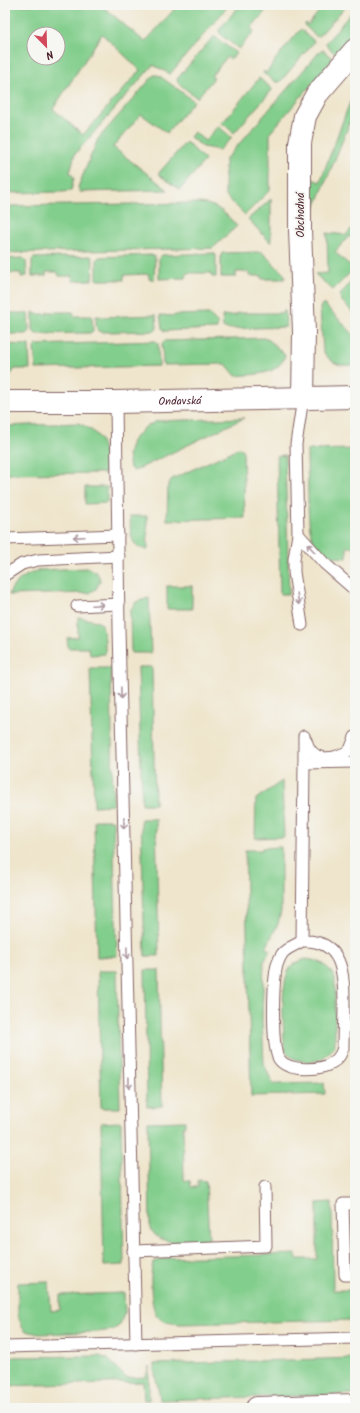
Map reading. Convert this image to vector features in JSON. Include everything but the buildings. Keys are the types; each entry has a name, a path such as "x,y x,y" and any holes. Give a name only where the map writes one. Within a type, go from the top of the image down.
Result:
{"street":[{"name":"Obchodná","path":"303,398 304,332 300,230 300,143 305,116 317,94 355,50"},
{"name":"Ondavská","path":"5,402 116,402 355,397"},
{"path":"257,1408 355,1405"}],"lane":[{"path":"302,625 294,572 294,559 298,534 296,444 303,398"},
{"path":"116,402 120,654 136,1344"},
{"path":"298,534 324,563 355,590"},
{"path":"5,539 118,535"},
{"path":"5,575 22,564 38,560 119,556"},
{"path":"77,606 119,604"},
{"path":"302,941 304,736 307,747 314,754 324,758 334,758 350,750 355,737"},
{"path":"304,763 355,762"},
{"path":"314,940 326,946 335,954 341,965 344,979 343,1048 340,1057 333,1063 321,1068 286,1065 279,1059 276,1051 273,997 277,966 282,954 302,941 314,940"},
{"path":"133,1251 266,1246 265,1187"},
{"path":"355,1204 343,1204 345,1275 355,1275"},
{"path":"5,1347 355,1338"}],"green space":[{"path":"5,5 101,5 145,42 178,5 229,5 170,74 153,65 75,154 70,172 74,178 71,191 5,193","holes":["102,34 140,70 83,135 53,109"]},
{"path":"240,5 277,6 272,12 268,8 251,28 254,31 239,49 221,35 219,30"},
{"path":"324,5 347,5 317,37 304,25 306,23 308,25"},
{"path":"355,8 355,33 336,55 326,43"},
{"path":"301,29 314,42 280,82 276,82 263,73 264,71 266,73 275,62 274,61"},
{"path":"215,37 236,53 231,59 227,57 211,76 214,78 197,98 178,83 177,79 212,38"},
{"path":"321,50 333,59 270,133 270,190 245,215 225,195 225,160"},
{"path":"154,75 158,75 194,101 167,133 141,114 113,147 168,190 80,192 78,187 98,139"},
{"path":"259,78 272,90 234,133 221,122 223,120 224,121"},
{"path":"355,93 355,110 315,208 308,204 310,178 320,182 350,102"},
{"path":"218,126 231,137 231,139 219,150 203,147 190,137 194,132 205,141"},
{"path":"186,142 205,160 180,190 158,174"},
{"path":"271,199 271,243 248,219"},
{"path":"198,203 215,207 237,226 213,248 5,253 5,206"},
{"path":"354,226 355,241 349,236 335,252 354,269 333,290 315,274 328,273 327,233 346,235"},
{"path":"262,252 285,275 285,279 262,279 262,276 249,276 249,272 236,272 236,277 221,277 222,253"},
{"path":"214,253 216,255 216,277 212,277 211,273 187,273 186,278 159,279 159,258 162,255"},
{"path":"91,256 93,259 92,280 73,281 72,276 59,276 58,272 46,272 46,276 32,276 32,260 34,258"},
{"path":"154,256 155,259 154,279 149,279 149,274 124,275 124,280 97,280 97,259 99,257"},
{"path":"23,258 26,261 27,276 21,277 21,273 5,273 5,259"},
{"path":"355,277 355,315 341,300 340,295"},
{"path":"322,304 326,306 355,336 355,365 337,364 326,356 323,351 320,308"},
{"path":"284,311 286,327 227,329 223,327 222,316 237,315 237,313 281,313"},
{"path":"33,312 35,314 48,314 48,312 73,312 74,316 92,316 93,331 90,333 36,334 33,331"},
{"path":"5,313 28,313 29,330 27,334 5,334"},
{"path":"209,314 218,323 217,329 164,331 162,328 160,315 174,316"},
{"path":"156,315 157,328 155,331 102,332 98,331 96,326 96,316"},
{"path":"267,338 285,355 282,362 277,367 265,373 236,376 226,364 163,365 162,344 164,341"},
{"path":"155,341 158,343 159,366 36,369 34,348 36,345"},
{"path":"5,344 29,345 30,369 15,369 5,382"},
{"path":"244,418 134,471 130,468 128,455 132,441 144,428 157,421"},
{"path":"78,423 87,427 98,437 101,442 104,449 106,473 5,474 5,426"},
{"path":"239,448 242,449 243,452 245,518 167,520 168,484 172,479"},
{"path":"355,449 355,547 347,547 347,558 325,553 313,540 310,531 308,511 307,450"},
{"path":"285,455 289,594 280,594 277,456"},
{"path":"85,487 107,487 107,503 85,504"},
{"path":"130,516 147,516 148,550 137,546 134,542 131,533"},
{"path":"88,568 96,572 100,581 96,589 89,593 9,595 17,582 25,576 39,570"},
{"path":"167,586 192,586 192,609 167,609"},
{"path":"149,598 151,653 131,653 130,611 136,602"},
{"path":"78,617 102,624 105,641 105,654 90,655 89,648 68,648 67,638 78,637"},
{"path":"138,667 152,667 155,804 142,804"},
{"path":"90,668 111,668 113,805 94,806"},
{"path":"282,781 284,837 255,838 256,799"},
{"path":"141,819 156,819 159,956 145,956"},
{"path":"94,820 113,820 117,956 97,957"},
{"path":"281,847 281,911 278,924 266,948 270,950 264,961 262,1020 264,1064 273,1084 324,1083 325,1094 251,1096 245,850 262,850 262,848"},
{"path":"305,959 323,964 330,970 335,979 335,1045 329,1053 321,1059 308,1062 295,1059 287,1053 284,1045 283,1026 283,1002 286,979 289,970 294,964"},
{"path":"145,970 159,970 162,1106 147,1107"},
{"path":"98,971 117,971 120,1108 101,1108"},
{"path":"185,1121 185,1126 183,1126 184,1180 190,1181 191,1187 198,1187 198,1180 206,1181 209,1240 174,1242 159,1238 153,1233 150,1225 148,1122"},
{"path":"121,1122 124,1265 104,1266 101,1123"},
{"path":"332,1202 333,1290 353,1290 355,1320 180,1324 165,1321 157,1316 153,1306 151,1283 152,1269 155,1262 167,1258 296,1254 297,1259 317,1259 317,1203"},
{"path":"49,1282 51,1311 60,1310 60,1295 124,1293 125,1311 120,1325 113,1330 97,1332 39,1334 25,1331 18,1315 18,1283"},
{"path":"99,1356 108,1359 126,1378 146,1377 149,1366 149,1400 144,1400 143,1382 5,1386 5,1357"},
{"path":"355,1358 355,1394 160,1400 154,1364"}]}
